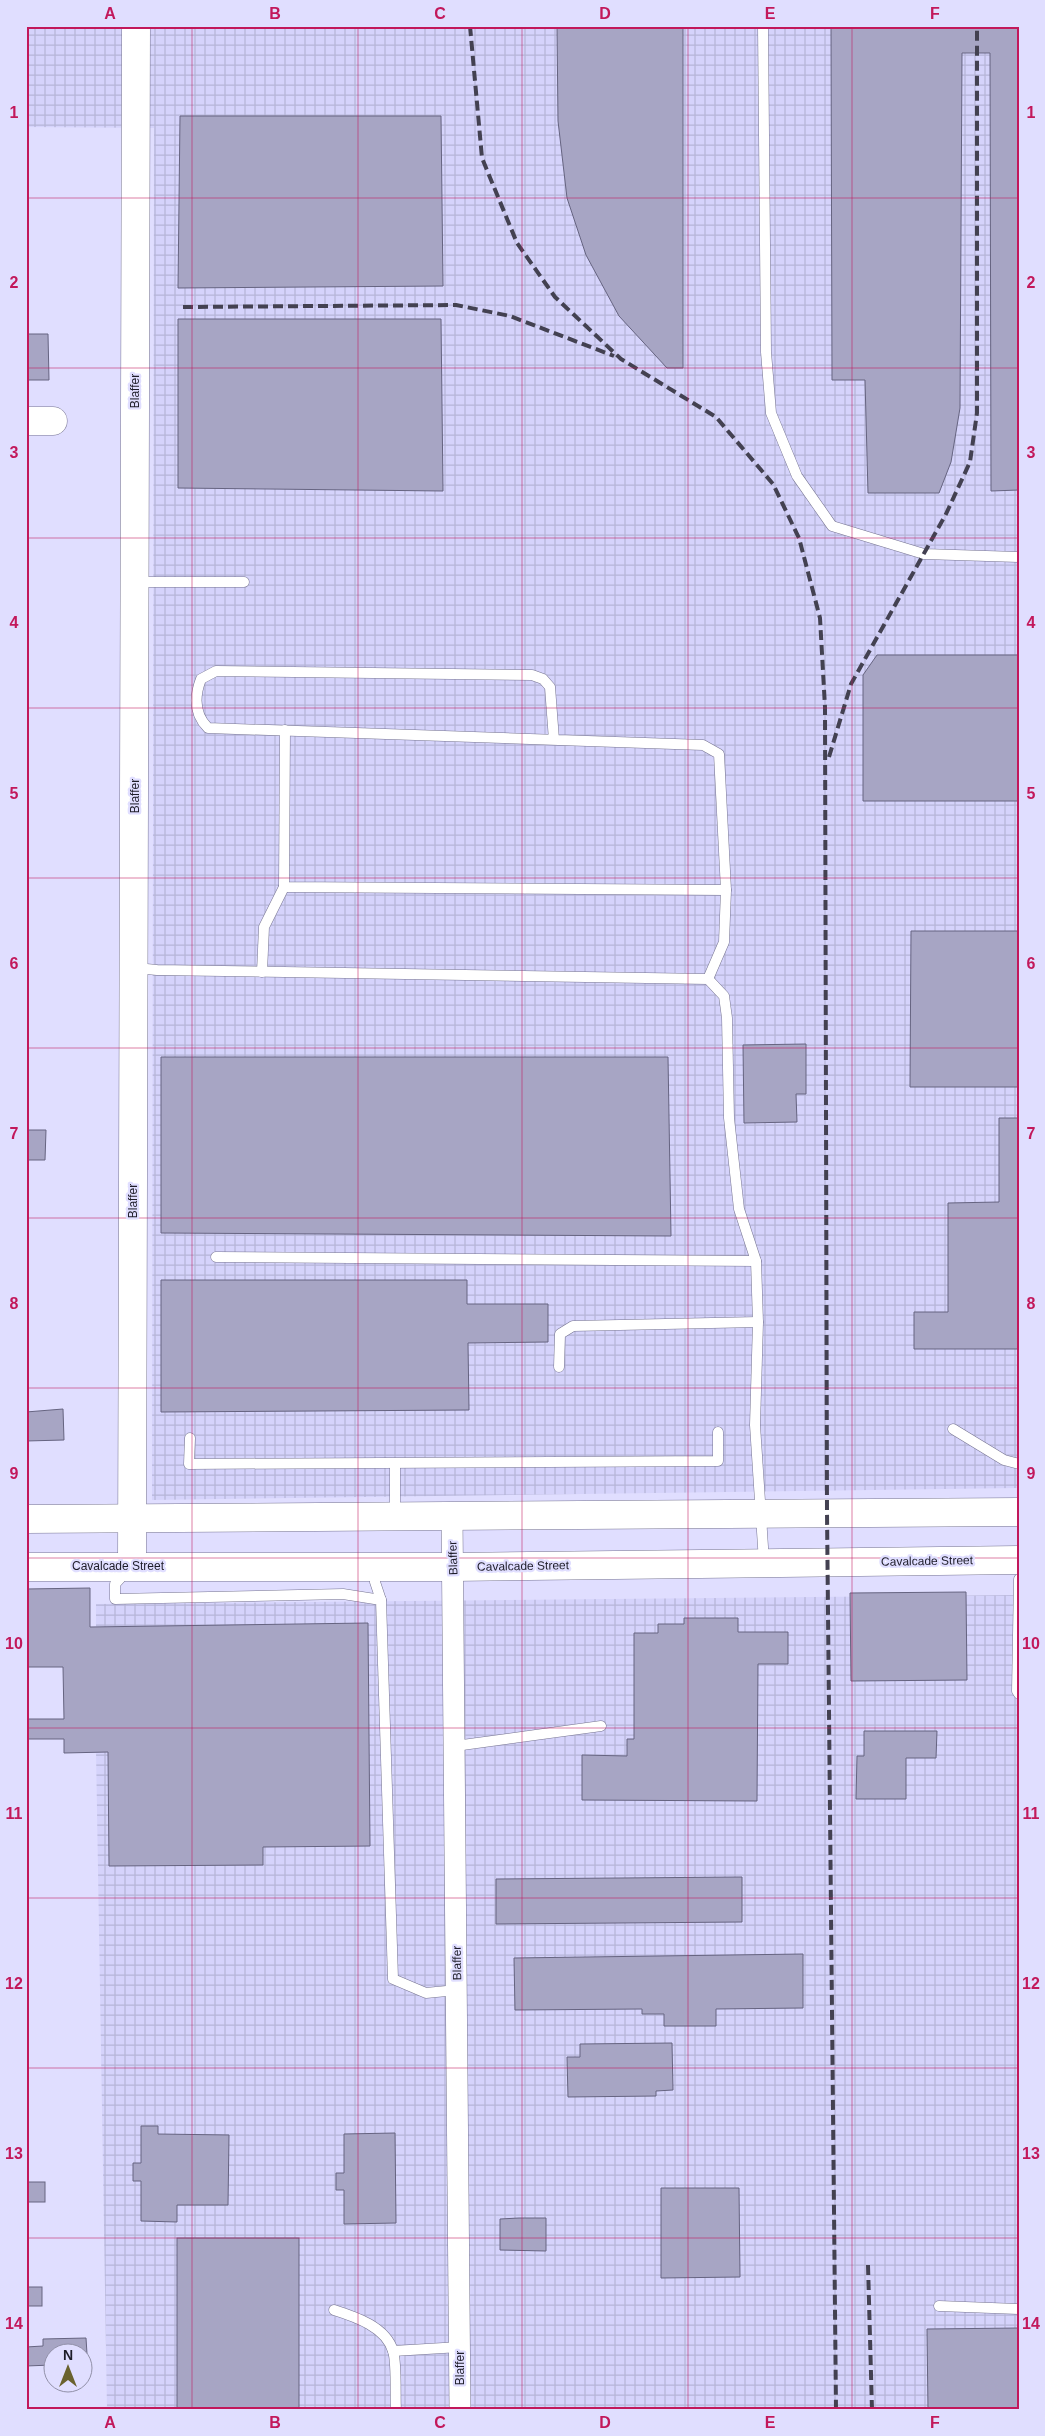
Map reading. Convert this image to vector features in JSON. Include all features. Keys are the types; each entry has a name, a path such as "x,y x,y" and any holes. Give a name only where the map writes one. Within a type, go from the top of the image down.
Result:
{"main road":[{"name":"Blaffer","path":"132,1565 136,26"},
{"path":"26,421 53,421"},
{"path":"26,1519 1019,1512"},
{"name":"Cavalcade Street","path":"26,1566 453,1567 1019,1560"}],"street":[{"name":"Blaffer","path":"452,1516 460,2410"}],"lane":[{"path":"763,26 766,352 771,413 797,476 832,526 924,554 1019,557"},
{"path":"135,582 244,582"},
{"path":"554,740 550,687 543,679 532,675 216,671 201,679 196,692 199,719 208,728 285,730 554,740 702,745 719,754 726,890 724,942 708,979"},
{"path":"262,972 264,927 284,887 285,730"},
{"path":"284,887 726,890"},
{"path":"134,968 262,972 708,979 724,996 729,1118 739,1209 756,1261 758,1322 755,1425 764,1563"},
{"path":"216,1257 756,1261"},
{"path":"559,1367 560,1334 572,1326 758,1322"},
{"path":"953,1429 1004,1460 1019,1464"},
{"path":"190,1438 189,1464 718,1461 718,1432"},
{"path":"394,1464 395,1517"},
{"path":"132,1565 115,1584 115,1599 343,1594 381,1600"},
{"path":"374,1566 375,1582 381,1600 394,1979 426,1993 457,1990"},
{"path":"1019,1579 1017,1691 1019,1694"},
{"path":"455,1746 601,1726"},
{"path":"939,2306 1019,2309"},
{"path":"334,2310 352,2315 378,2330 394,2351 396,2410"},
{"path":"394,2351 460,2347"}],"shaded area":[{"path":"26,26 1019,26 1019,1488 152,1500 154,128 26,127"},
{"path":"1019,1595 1019,2410 107,2410 96,1750 96,1604"}],"building":[{"path":"557,26 683,26 683,368 667,368 619,316 586,255 567,198 558,121"},
{"path":"831,26 1019,26 1019,490 991,491 990,53 962,53 960,408 951,462 939,493 868,493 865,380 832,380"},
{"path":"180,116 441,116 443,286 178,288"},
{"path":"178,319 441,319 443,491 178,488"},
{"path":"26,334 48,334 49,380 28,380"},
{"path":"877,655 1019,655 1019,801 863,801 863,675"},
{"path":"911,931 1019,931 1019,1087 910,1087"},
{"path":"806,1044 806,1094 796,1094 797,1122 744,1123 743,1045"},
{"path":"161,1057 668,1057 671,1236 161,1233"},
{"path":"999,1118 1019,1118 1019,1349 914,1349 914,1312 948,1312 948,1203 999,1202"},
{"path":"26,1130 46,1130 45,1160 26,1160"},
{"path":"161,1280 467,1280 467,1304 548,1304 548,1342 468,1343 469,1410 161,1412"},
{"path":"63,1409 64,1440 26,1441 26,1412"},
{"path":"90,1588 90,1627 368,1623 370,1846 263,1847 263,1865 109,1866 108,1752 64,1753 64,1739 28,1739 28,1719 64,1719 63,1667 26,1667 26,1589"},
{"path":"966,1592 967,1680 851,1681 850,1593"},
{"path":"684,1618 738,1618 738,1632 788,1632 788,1664 758,1664 757,1801 582,1800 582,1755 627,1756 627,1739 634,1739 634,1633 658,1633 658,1624 684,1624"},
{"path":"864,1731 937,1731 936,1758 906,1758 906,1799 856,1799 857,1756 864,1756"},
{"path":"742,1877 742,1922 496,1924 496,1879"},
{"path":"803,1954 803,2008 716,2009 716,2026 664,2026 664,2014 642,2014 642,2009 515,2010 514,1958"},
{"path":"672,2043 673,2090 656,2091 656,2096 568,2097 567,2057 580,2057 580,2044"},
{"path":"141,2126 158,2126 158,2134 229,2135 228,2205 177,2205 177,2222 141,2221 141,2181 133,2181 133,2163 141,2163"},
{"path":"395,2133 396,2223 344,2224 344,2190 336,2190 336,2173 344,2173 344,2134"},
{"path":"26,2182 45,2182 45,2202 26,2202"},
{"path":"661,2188 739,2188 740,2277 661,2278"},
{"path":"546,2218 546,2251 500,2250 500,2219"},
{"path":"177,2238 299,2238 299,2410 177,2410"},
{"path":"26,2287 42,2287 42,2306 26,2306"},
{"path":"1019,2328 1019,2410 928,2410 927,2329"},
{"path":"86,2338 86,2344 43,2344 43,2339"},
{"path":"42,2346 42,2365 26,2366 26,2347"}],"railway":[{"path":"470,26 482,158 517,243 555,297 621,359 716,417 773,484 799,538 820,618 825,707 827,1512 836,2410"},
{"path":"829,757 851,684 946,514 970,462 977,413 977,26"},
{"path":"183,307 456,305 510,316 614,356"},
{"path":"868,2265 872,2410"}]}
